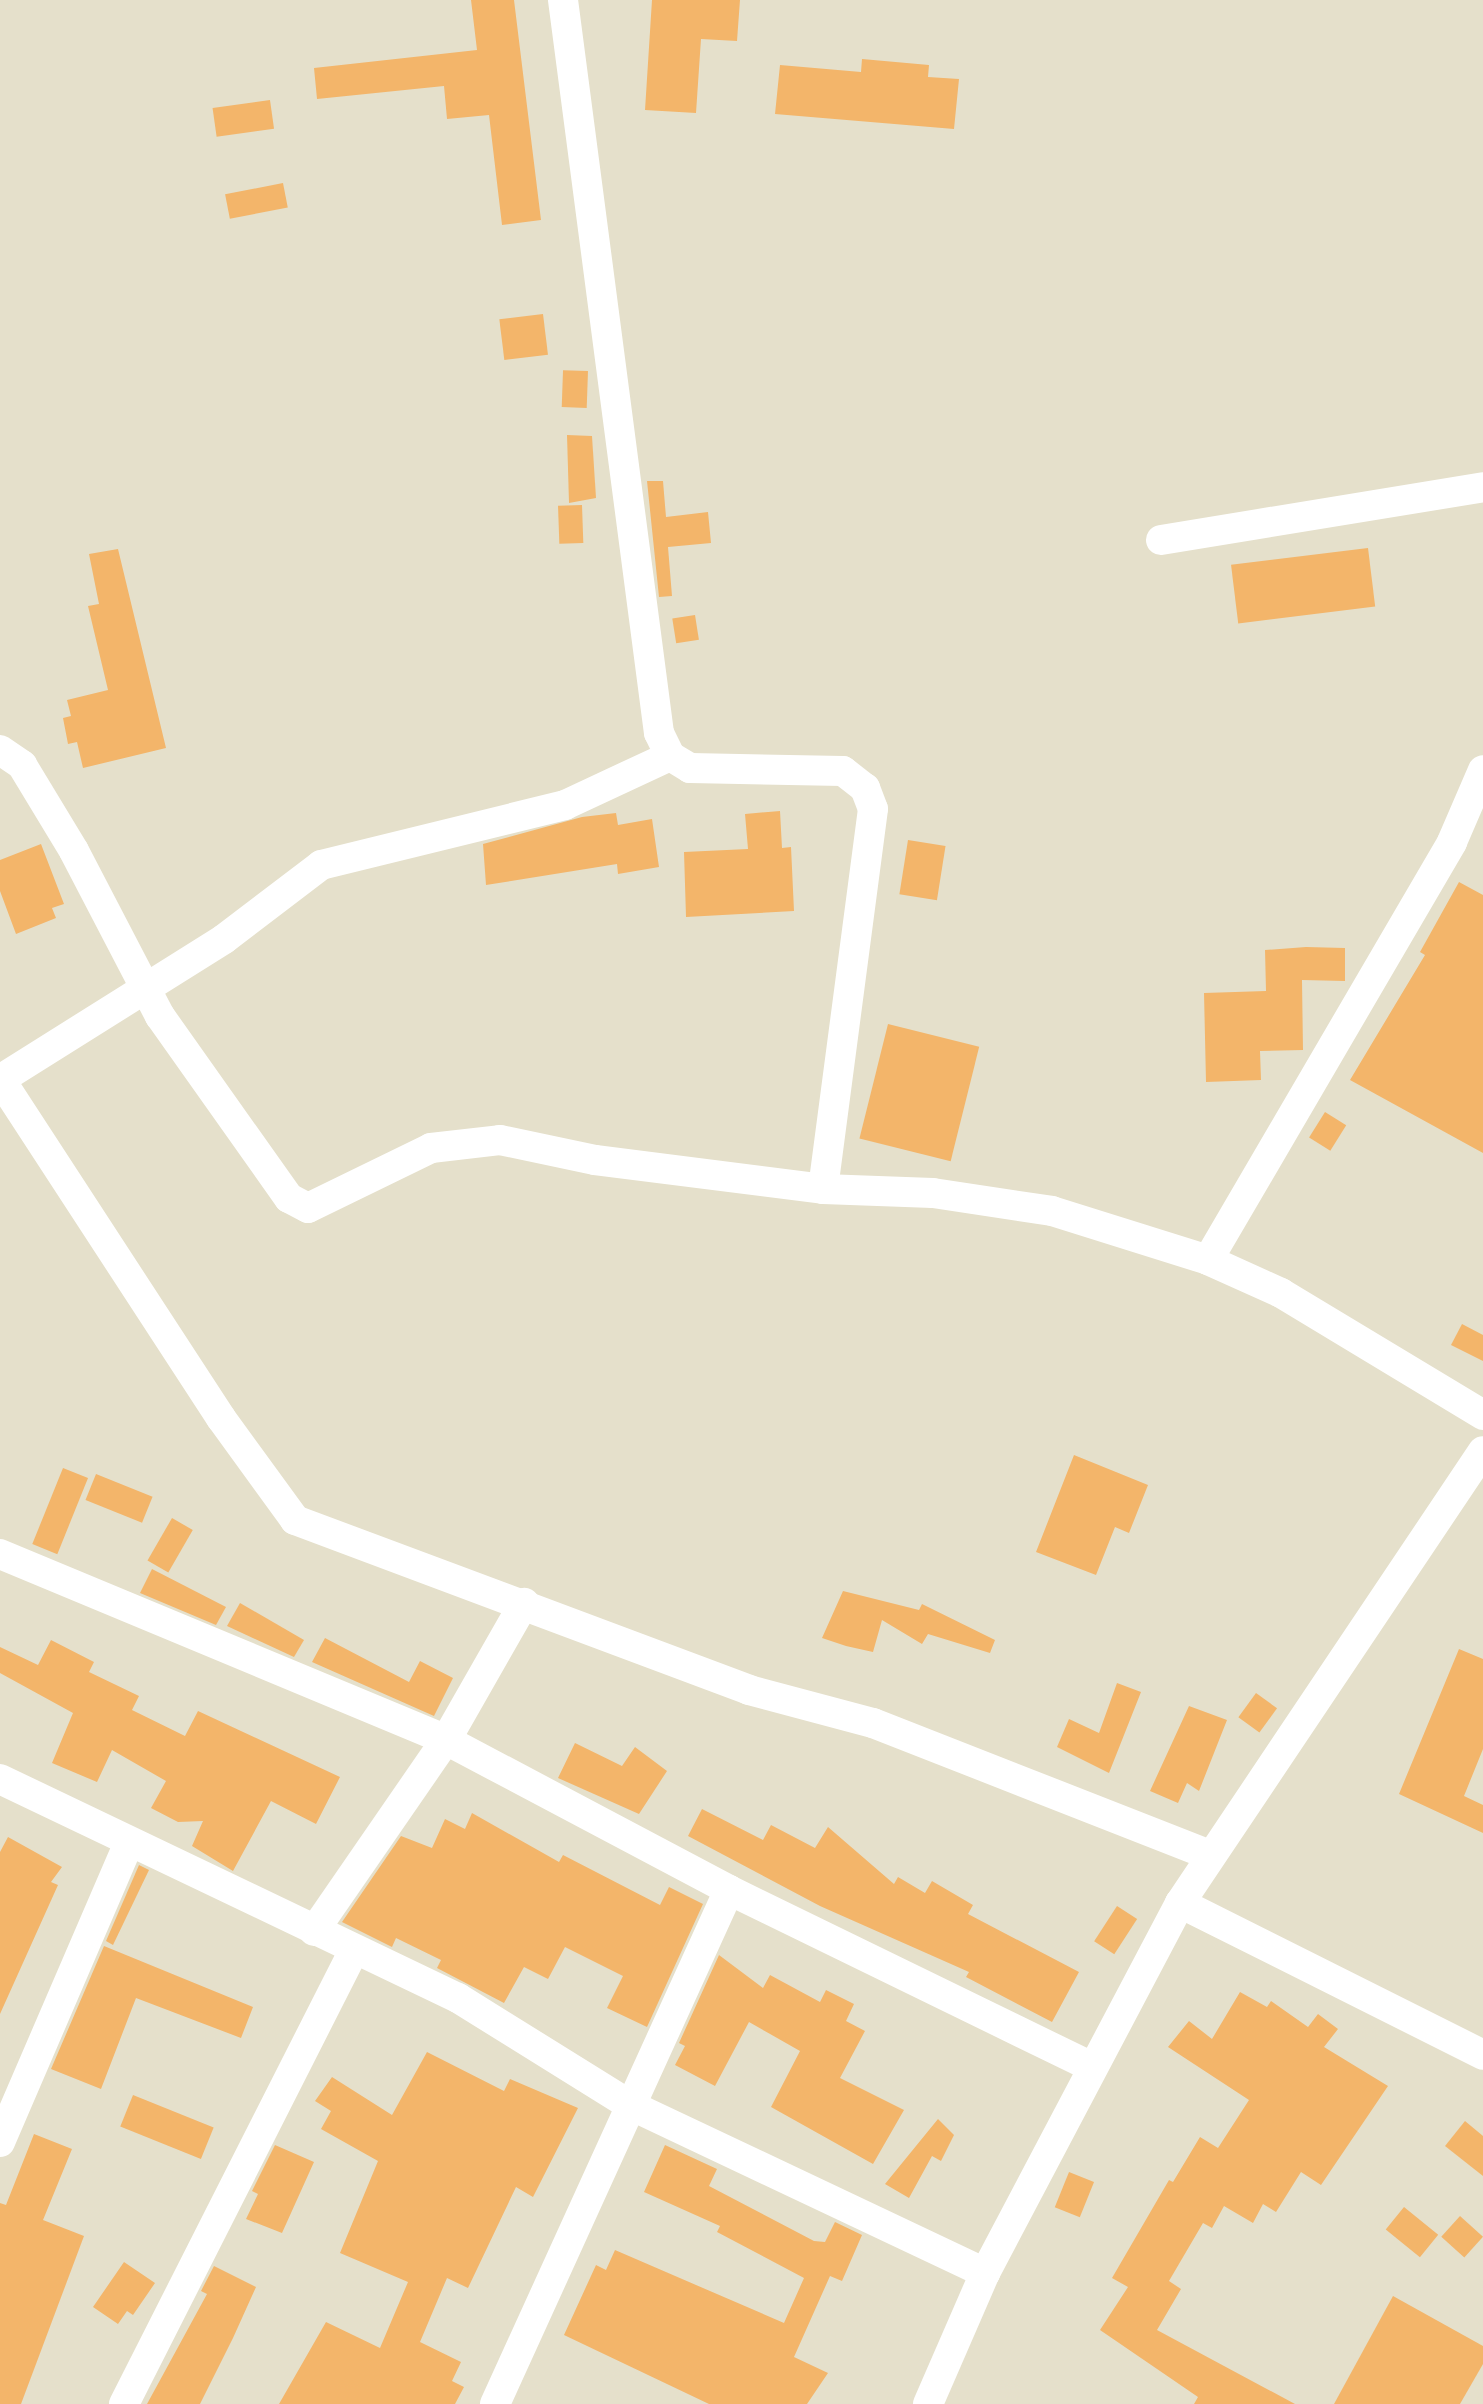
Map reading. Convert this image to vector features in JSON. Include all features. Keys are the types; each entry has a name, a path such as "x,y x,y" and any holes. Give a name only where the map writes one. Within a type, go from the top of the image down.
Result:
{"street":[{"path":"563,0 659,733 670,756 690,768 843,771 865,788 873,809 823,1189"},
{"path":"1161,540 1483,487"},
{"path":"0,750 22,765 74,851 144,990 289,1198 308,1208 431,1148 500,1140 595,1160 823,1189 933,1193 1052,1211 1208,1260 1281,1293 1483,1415"},
{"path":"670,756 565,805 321,865 144,990 0,1079 221,1418 295,1520 524,1603 749,1690 873,1723 1209,1855"},
{"path":"1208,1260 1452,842 1483,770"},
{"path":"928,2404 985,2273 1180,1903 1209,1855 1483,1451"},
{"path":"0,1554 446,1740 729,1890 1092,2067"},
{"path":"314,1931 446,1740 524,1603"},
{"path":"0,1779 458,1998 630,2105 985,2273"},
{"path":"0,2142 129,1843"},
{"path":"495,2404 729,1890"},
{"path":"1180,1903 1483,2055"},
{"path":"124,2404 354,1950"}],"building":[{"path":"471,0 514,0 541,220 502,225 489,115 447,119 444,86 317,99 314,68 477,50"},
{"path":"652,0 740,0 737,41 701,39 696,113 645,110"},
{"path":"862,59 929,65 928,77 959,79 954,129 775,114 780,65 861,72"},
{"path":"270,100 274,129 217,137 213,108"},
{"path":"283,183 288,208 230,219 225,194"},
{"path":"543,314 548,355 504,360 499,319"},
{"path":"563,370 588,371 587,408 562,407"},
{"path":"567,435 592,436 596,498 569,503"},
{"path":"647,481 663,481 666,517 708,512 711,543 668,547 672,596 659,597"},
{"path":"582,505 583,543 559,544 558,506"},
{"path":"1368,548 1375,607 1238,623 1231,565"},
{"path":"118,549 166,748 83,768 77,742 68,744 63,718 71,716 67,700 108,690 88,606 99,604 89,554"},
{"path":"695,615 699,640 676,643 672,619"},
{"path":"780,811 782,848 791,847 794,911 686,917 684,852 748,849 745,814"},
{"path":"616,813 618,825 652,819 659,867 618,874 617,864 486,885 483,844 582,817"},
{"path":"908,840 946,846 937,900 899,894"},
{"path":"41,844 64,904 52,908 56,918 16,934 0,891 0,860"},
{"path":"1459,882 1483,895 1483,1153 1350,1080 1425,955 1420,952"},
{"path":"1345,948 1345,981 1302,980 1303,1050 1260,1051 1261,1080 1206,1082 1204,993 1266,991 1265,950"},
{"path":"888,1024 979,1047 951,1161 859,1138"},
{"path":"1325,1112 1346,1125 1330,1151 1309,1137"},
{"path":"1462,1324 1483,1335 1483,1361 1451,1345"},
{"path":"1074,1455 1148,1485 1129,1533 1115,1527 1096,1575 1036,1552"},
{"path":"63,1468 88,1478 57,1554 32,1544"},
{"path":"96,1474 153,1497 142,1523 86,1500"},
{"path":"172,1518 193,1530 168,1572 148,1560"},
{"path":"152,1569 226,1607 216,1625 140,1593"},
{"path":"843,1591 919,1610 922,1604 995,1640 990,1653 928,1634 922,1644 882,1620 873,1652 822,1638"},
{"path":"240,1603 304,1640 294,1657 227,1626"},
{"path":"325,1638 409,1682 420,1661 453,1678 434,1716 312,1662"},
{"path":"51,1640 94,1662 89,1672 139,1696 132,1710 185,1736 198,1711 340,1777 316,1824 271,1801 233,1871 192,1846 203,1821 178,1822 151,1808 166,1781 112,1750 97,1782 52,1763 73,1713 0,1673 0,1647 38,1665"},
{"path":"1459,1649 1483,1659 1483,1749 1464,1796 1483,1805 1483,1833 1399,1794"},
{"path":"1117,1683 1141,1692 1109,1773 1057,1747 1069,1719 1099,1733"},
{"path":"1256,1693 1277,1708 1259,1733 1238,1717"},
{"path":"1189,1706 1227,1720 1199,1791 1187,1783 1178,1803 1150,1791"},
{"path":"575,1743 622,1766 635,1747 667,1771 639,1814 558,1778"},
{"path":"702,1809 763,1840 771,1825 815,1848 828,1827 894,1884 898,1877 925,1893 932,1881 973,1905 968,1914 1079,1972 1052,2022 966,1977 969,1972 820,1906 688,1836"},
{"path":"472,1813 559,1862 563,1855 660,1905 669,1887 703,1904 647,2027 607,2008 623,1976 565,1947 548,1979 524,1967 504,2003 437,1968 441,1960 396,1938 392,1947 342,1922 401,1836 432,1848 445,1819 465,1829"},
{"path":"8,1837 62,1867 51,1882 58,1885 0,2014 0,1852"},
{"path":"139,1865 149,1870 113,1945 106,1941"},
{"path":"1117,1906 1137,1919 1114,1954 1094,1941"},
{"path":"104,1946 253,2007 241,2038 136,1998 101,2089 51,2069"},
{"path":"719,1955 763,1988 770,1975 820,2002 826,1990 854,2004 846,2021 865,2031 840,2078 904,2110 873,2164 771,2107 800,2051 749,2022 715,2086 675,2065 685,2046 679,2043"},
{"path":"1240,1992 1267,2007 1271,2001 1308,2027 1318,2014 1338,2029 1324,2047 1388,2086 1321,2185 1301,2172 1276,2212 1263,2204 1253,2223 1224,2206 1212,2228 1203,2223 1169,2281 1181,2289 1157,2330 1295,2404 1194,2404 1198,2397 1100,2330 1128,2287 1112,2278 1169,2180 1173,2182 1200,2137 1218,2148 1249,2100 1168,2047 1189,2021 1212,2039"},
{"path":"427,2052 504,2091 510,2079 578,2108 533,2197 516,2187 468,2288 447,2278 420,2342 461,2362 452,2381 464,2387 455,2404 279,2404 326,2322 380,2348 408,2282 340,2253 378,2161 321,2129 331,2111 315,2101 332,2077 392,2115"},
{"path":"133,2095 214,2128 201,2159 120,2127"},
{"path":"938,2119 954,2135 941,2161 932,2156 909,2198 885,2184"},
{"path":"1465,2121 1483,2136 1483,2176 1445,2146"},
{"path":"34,2134 72,2149 43,2220 84,2236 21,2404 0,2404 0,2203 6,2205"},
{"path":"275,2145 314,2162 282,2233 246,2219 258,2194 252,2191"},
{"path":"665,2145 717,2169 709,2186 814,2241 825,2242 835,2222 862,2235 842,2281 830,2276 794,2357 828,2373 807,2404 709,2404 564,2335 596,2265 606,2270 615,2250 784,2323 804,2278 717,2232 720,2226 644,2192"},
{"path":"1069,2172 1094,2182 1080,2217 1055,2207"},
{"path":"1404,2207 1438,2235 1420,2257 1386,2230"},
{"path":"1460,2216 1483,2237 1464,2258 1441,2237"},
{"path":"124,2262 155,2283 133,2315 127,2311 118,2324 93,2307"},
{"path":"214,2266 256,2287 233,2338 200,2404 147,2404 207,2294 201,2291"},
{"path":"1393,2296 1483,2346 1483,2364 1460,2404 1334,2404"}]}
